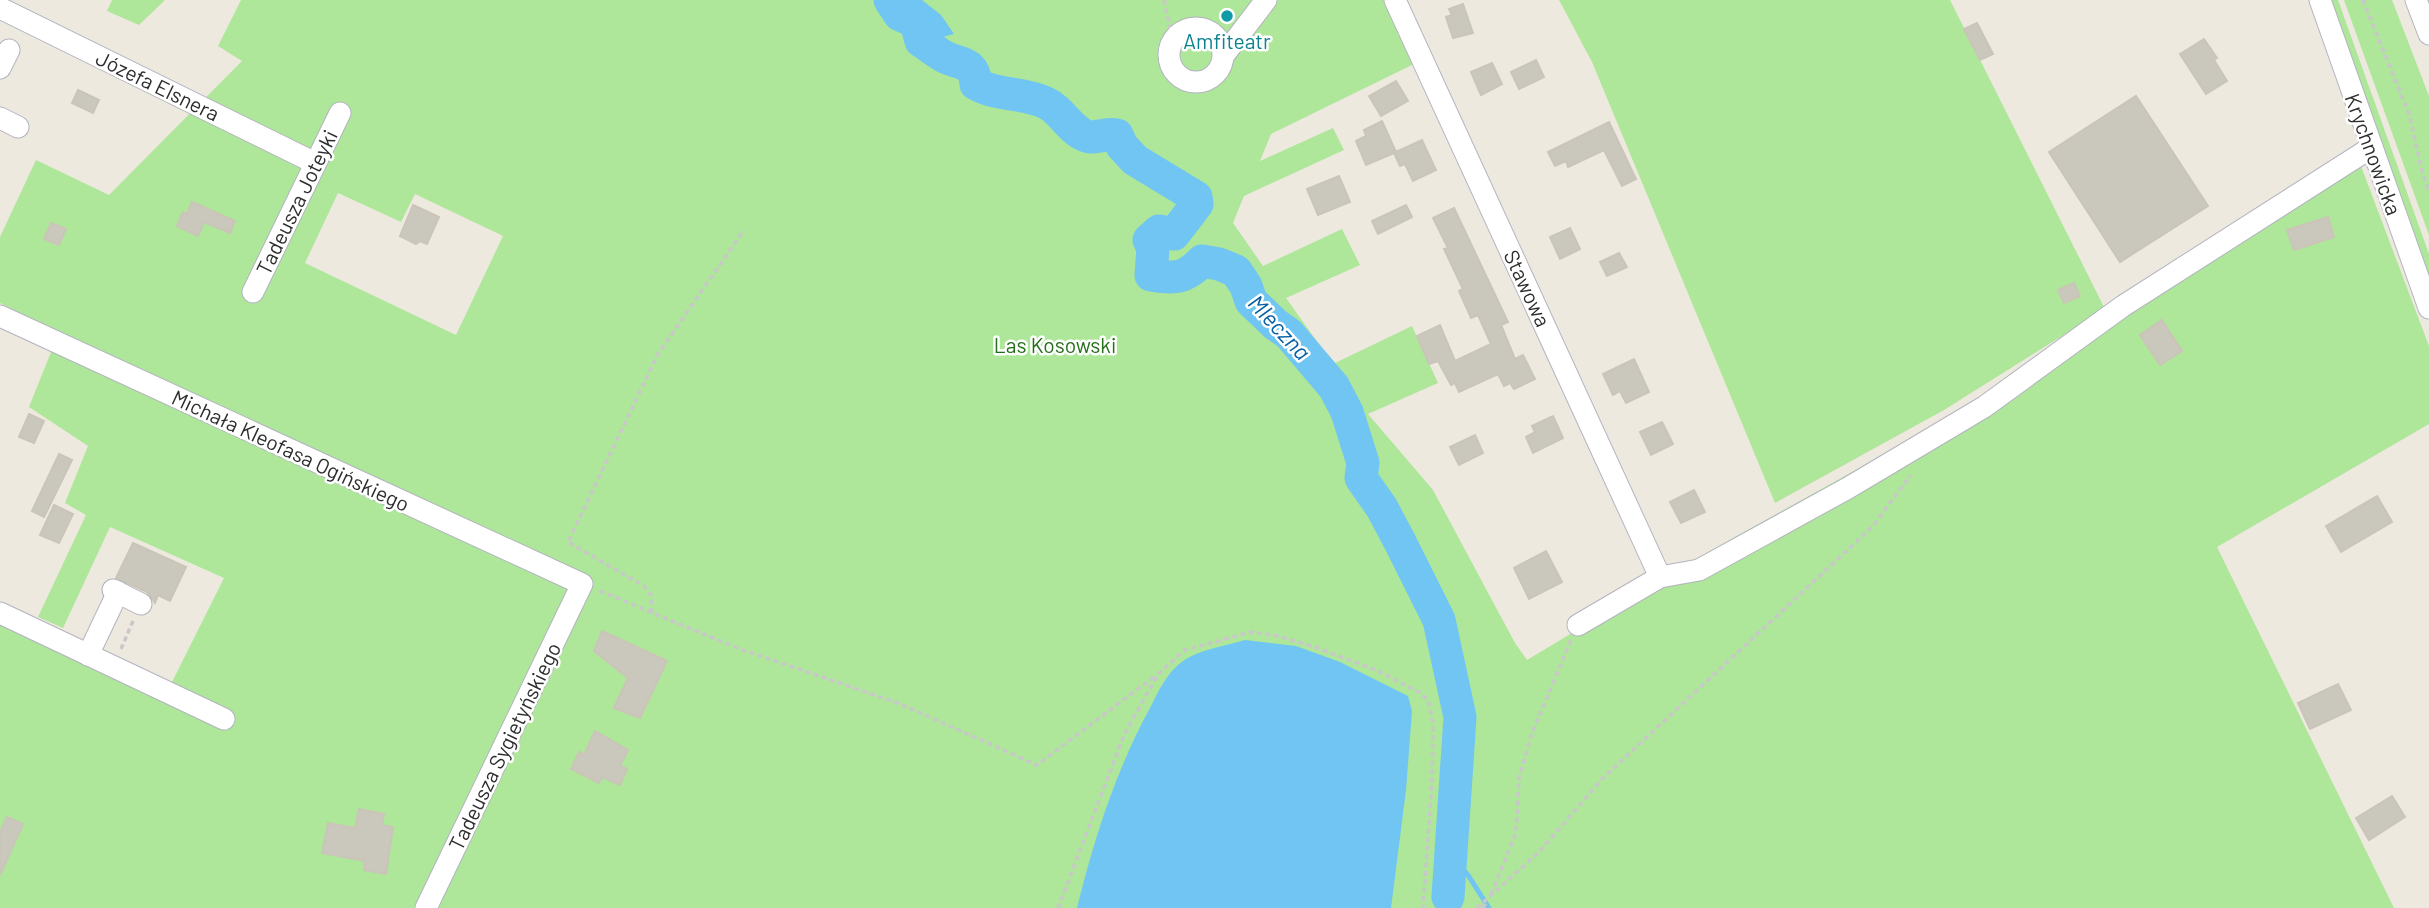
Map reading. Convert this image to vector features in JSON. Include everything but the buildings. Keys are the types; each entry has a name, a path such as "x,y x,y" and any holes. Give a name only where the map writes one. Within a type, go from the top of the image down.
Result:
{"street":[{"path":"1224,55 1220,40 1207,29 1190,28 1182,31 1173,41 1168,53 1174,71 1188,81 1206,81 1219,71 1224,55 1266,0"},
{"name":"Stawowa","path":"1395,0 1660,577"},
{"name":"Krychnowicka","path":"2320,0 2429,307"},
{"path":"2416,0 2429,34"},
{"name":"Józefa Elsnera","path":"0,8 315,163"},
{"name":"Tadeusza Joteyki","path":"253,292 340,113"},
{"path":"1578,625 1660,577 1699,570 1848,488 1962,421 2123,306 2372,147"},
{"name":"Michała Kleofasa Ogińskiego","path":"0,316 582,584"},
{"name":"Tadeusza Sygietyńskiego","path":"426,908 582,584"},
{"path":"88,655 115,591 141,604"},
{"path":"0,613 224,719"}],"path":[{"path":"1164,0 1173,41"},
{"path":"2363,0 2409,114 2429,192"},
{"path":"652,613 651,595 644,586 568,541 658,354 744,230"},
{"path":"1477,908 1539,852 1602,779 1872,527 1917,467"},
{"path":"582,584 737,648 898,703 1037,765 1158,674 1185,650 1251,632 1278,636 1318,648 1376,670 1419,692 1428,701 1433,723 1423,908"},
{"path":"112,666 141,604"},
{"path":"1483,908 1516,833 1519,778 1532,733 1578,625"},
{"path":"1058,908 1124,735 1158,674"}],"green space":[{"path":"112,0 165,0 139,25 107,11"},
{"name":"Las Kosowski","path":"241,0 1386,0 1416,63 1271,134 1260,161 1333,128 1344,150 1244,196 1233,223 1263,266 1342,229 1360,265 1286,298 1333,364 1412,326 1438,383 1368,414 1433,490 1515,643 1527,660 1690,562 1870,462 2109,321 2361,166 2429,346 2429,424 2217,547 2394,908 0,908 0,620 165,696 224,578 110,527 63,628 38,617 86,515 65,503 88,446 29,407 53,347 150,378 0,303 0,237 36,160 109,195 242,61 218,46","holes":["338,193 401,222 415,194 503,236 456,335 305,263"]},
{"path":"1559,0 1950,0 2105,309 1944,410 1775,503 1592,62"},
{"path":"2330,0 2338,0 2429,254 2429,277"},
{"path":"2344,0 2392,0 2429,96 2429,235"}],"water":[{"path":"881,0 922,0 941,15 954,34 943,37 904,20"},
{"path":"1245,640 1296,646 1340,662 1408,696 1412,711 1406,790 1391,908 1077,908 1116,780 1158,692 1183,661 1208,650"}],"waterway":[{"name":"Mleczna","path":"890,0 900,15 916,22 921,41 951,60 970,67 976,84 1046,103 1084,135 1117,135 1122,146 1135,160 1196,197 1197,204 1174,234 1159,231 1149,240 1153,248 1151,275 1179,276 1202,261 1236,271 1246,286 1251,301 1289,334 1334,387 1347,412 1363,463 1361,478 1382,508 1439,620 1460,717 1448,897"},
{"path":"1451,855 1468,875 1489,908"}],"place":[{"name":"Amfiteatr","path":"1227,16"}]}
